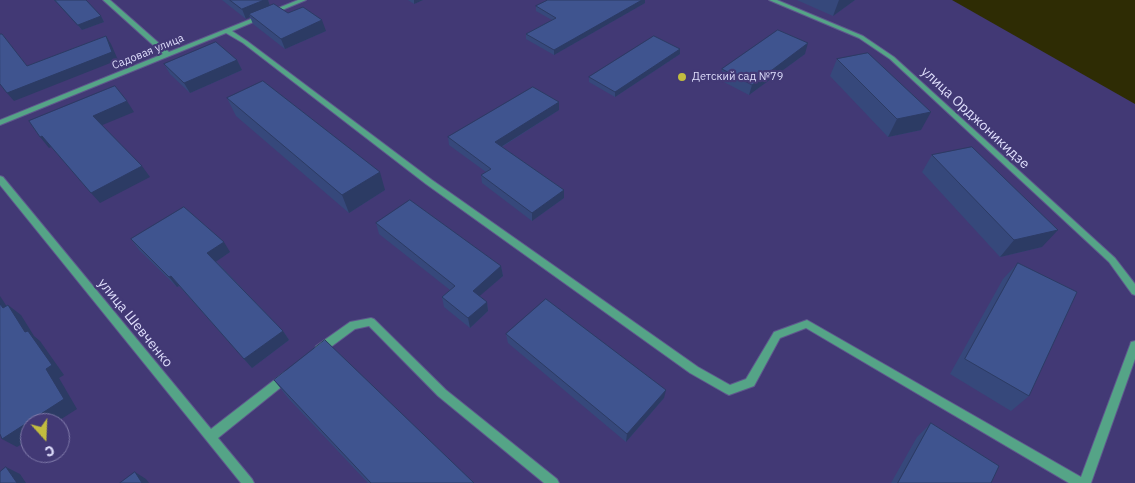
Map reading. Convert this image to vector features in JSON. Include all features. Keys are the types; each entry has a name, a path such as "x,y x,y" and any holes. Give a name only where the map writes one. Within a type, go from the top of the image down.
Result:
{"street":[{"path":"106,0 168,55"},
{"name":"Садовая улица","path":"0,123 303,0"},
{"name":"улица Орджоникидзе","path":"772,0 861,38 892,58 1112,260 1135,291"},
{"path":"226,31 245,42 437,187 694,370 729,390 750,383 778,335 807,324 1080,483"},
{"name":"улица Шевченко","path":"0,179 248,483"},
{"path":"1084,483 1135,345"}],"lane":[{"path":"310,357 331,339 353,325 371,322 442,393 553,483"},
{"path":"210,437 296,369"}],"shaded area":[{"path":"952,0 1135,0 1135,104"}],"building":[{"path":"55,0 86,0 101,16 78,25"},
{"path":"230,0 264,0 242,9"},
{"path":"548,0 642,0 554,50 526,34 556,18 536,6"},
{"path":"274,4 288,13 303,7 322,20 281,39 249,14"},
{"path":"778,30 808,43 752,85 722,69"},
{"path":"0,34 2,34 27,66 106,36 112,52 7,93 0,84"},
{"path":"654,36 680,49 615,92 589,77"},
{"path":"216,42 237,60 184,83 164,64"},
{"path":"868,53 931,112 897,119 837,59"},
{"path":"263,81 380,172 342,195 227,98"},
{"path":"115,86 127,101 93,116 142,166 91,193 42,136 40,137 29,121"},
{"path":"533,87 559,102 495,142 564,190 532,213 481,175 491,169 448,137"},
{"path":"972,147 1058,230 1014,240 932,155"},
{"path":"410,200 501,266 473,291 487,302 468,318 442,297 455,286 376,223"},
{"path":"184,207 224,242 207,253 283,331 244,359 171,276 169,277 131,239"},
{"path":"1018,263 1077,292 1029,396 965,359"},
{"path":"546,299 666,390 627,434 506,334"},
{"path":"0,304 3,308 8,305 25,332 28,331 52,365 46,369 64,399 42,413 20,413 20,427 2,439 0,434"},
{"path":"325,340 474,483 371,483 274,380"},
{"path":"931,423 999,466 991,483 898,483"},
{"path":"6,467 17,483 0,483 0,472"},
{"path":"135,472 142,483 120,483"}],"place":[{"name":"Детский сад №79","path":"682,77"}]}
